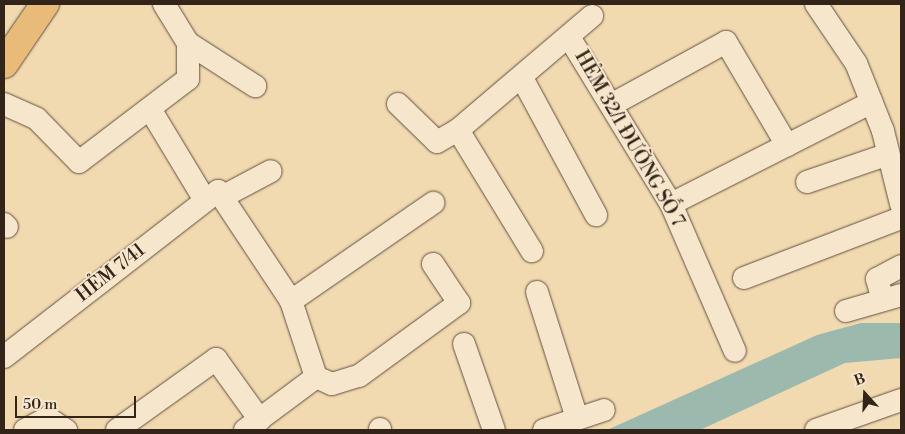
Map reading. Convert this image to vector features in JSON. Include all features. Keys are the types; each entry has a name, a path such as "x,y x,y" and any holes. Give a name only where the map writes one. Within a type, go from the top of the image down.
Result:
{"main road":[{"path":"4,64 45,4"}],"street":[{"path":"164,4 188,43 255,86"},
{"path":"816,4 856,63 872,102 901,204"},
{"path":"398,104 437,142 458,130 569,37 589,8"},
{"name":"HẺM 32/1 ĐƯỜNG SỐ 7","path":"569,37 671,204 735,351"},
{"path":"611,105 726,42 786,145"},
{"path":"4,104 37,119 79,162 188,79 188,43"},
{"path":"522,78 596,215"},
{"path":"671,204 872,102"},
{"path":"150,108 291,301 316,377 332,384 359,376 459,303 433,264"},
{"path":"458,130 532,251"},
{"path":"807,182 886,155"},
{"name":"HẺM 7/41","path":"4,357 215,196 271,170"},
{"path":"291,301 433,203"},
{"path":"744,278 901,218"},
{"path":"846,311 892,297 877,279 901,266"},
{"path":"537,292 577,418"},
{"path":"464,344 494,430"},
{"path":"117,430 216,359 253,425 316,377"},
{"path":"816,430 901,400"},
{"path":"544,430 604,410"},
{"path":"25,430 48,418 66,430"}],"shaded area":[{"path":"861,323 901,323 901,358 845,363 700,430 607,430 817,335"}]}
